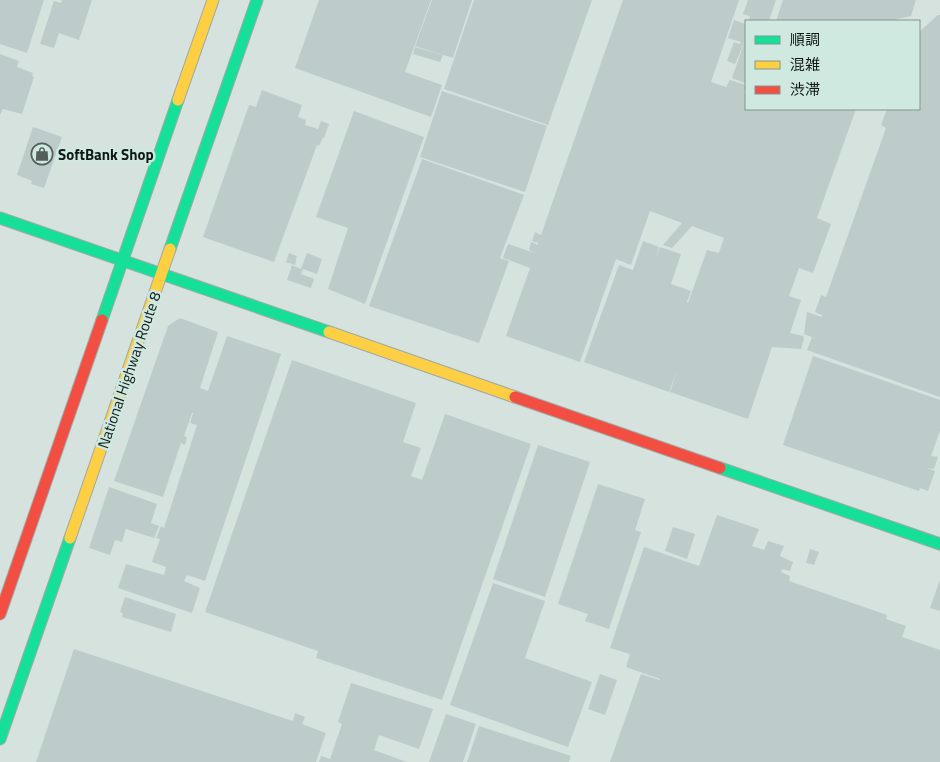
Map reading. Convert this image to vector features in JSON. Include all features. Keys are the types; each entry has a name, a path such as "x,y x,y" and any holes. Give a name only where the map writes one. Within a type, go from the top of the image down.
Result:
{"main road":[{"path":"0,614 214,0"},
{"name":"National Highway Route 8","path":"0,739 257,0"},
{"path":"0,218 940,544"}],"building":[{"path":"0,0 44,0 27,53 0,44"},
{"path":"62,0 92,0 79,40 59,33 54,48 40,44 54,1 61,3"},
{"path":"319,0 431,0 405,72 442,85 431,117 295,68"},
{"path":"432,0 472,0 453,58 415,46"},
{"path":"474,0 592,0 548,125 444,89"},
{"path":"623,0 739,0 711,82 726,87 730,80 745,85 745,110 856,110 817,218 831,224 813,273 799,268 789,296 801,300 790,333 803,336 801,349 772,347 748,419 670,392 678,368 669,392 584,362 619,265 633,270 643,241 659,247 656,258 660,247 681,254 671,284 691,291 688,303 707,250 719,253 724,238 692,226 672,248 663,245 682,223 650,211 631,265 616,259 580,362 506,336 530,268 503,258 508,244 535,253 529,250 531,242 538,245 538,243 532,241 535,232 541,235"},
{"path":"748,0 776,0 769,20 749,20 750,16 743,14"},
{"path":"783,0 916,0 911,16 896,20 776,20"},
{"path":"940,15 940,397 807,350 812,337 804,334 807,312 822,317 822,315 815,312 821,295 826,297 886,128 881,125 887,110 920,110 920,31"},
{"path":"734,20 745,24 745,40 735,64 727,61 734,42 740,44 741,42 728,38"},
{"path":"745,40 745,83 732,78"},
{"path":"415,47 443,55 440,62 413,54"},
{"path":"0,54 19,61 17,67 33,73 32,76 34,77 22,114 3,109 0,115"},
{"path":"262,90 302,105 298,117 306,120 305,125 318,129 321,121 329,124 324,138 319,146 317,145 274,262 203,237 249,105 256,107"},
{"path":"442,91 547,126 525,192 420,157"},
{"path":"354,111 424,137 365,304 328,289 348,228 316,217"},
{"path":"33,127 62,137 44,188 31,184 32,181 17,175"},
{"path":"422,159 524,195 500,258 509,261 479,343 369,306"},
{"path":"289,253 297,256 295,265 286,262"},
{"path":"307,253 322,259 317,274 303,269 301,274 314,279 311,288 287,280 292,265 301,269"},
{"path":"180,318 218,332 200,388 208,391 227,336 281,354 205,581 187,575 184,581 200,588 192,613 118,588 126,564 164,575 166,567 152,562 160,539 156,538 161,526 164,528 197,425 190,423 193,413 184,436 187,437 185,445 181,443 163,497 114,481 168,326"},
{"path":"813,356 940,400 940,431 931,456 938,457 934,469 927,468 935,471 928,491 920,488 919,491 783,445"},
{"path":"292,360 416,403 403,442 421,448 411,476 422,480 445,414 531,444 442,700 316,658 318,651 205,612"},
{"path":"538,445 590,462 545,597 493,579"},
{"path":"598,484 645,499 635,530 641,532 609,629 585,621 588,614 558,604"},
{"path":"109,487 157,504 151,523 159,526 154,538 126,529 122,542 115,540 110,555 89,548"},
{"path":"717,515 759,529 752,546 764,550 768,541 784,546 780,556 793,562 790,571 782,569 781,572 790,576 789,581 887,615 886,619 906,626 902,637 940,650 940,762 610,762 641,674 660,679 626,667 630,654 610,648 644,547 699,566"},
{"path":"673,527 695,534 687,559 665,551"},
{"path":"810,549 819,552 814,565 806,563"},
{"path":"940,580 940,611 930,608"},
{"path":"493,583 545,601 525,658 592,682 568,747 450,705"},
{"path":"125,597 176,614 171,632 122,617 123,613 120,612"},
{"path":"74,649 293,721 295,713 305,717 302,724 326,733 316,762 36,762"},
{"path":"600,674 617,680 605,715 588,709"},
{"path":"351,683 433,709 419,749 379,735 374,750 407,762 319,762 321,756 330,759 342,724 338,722"},
{"path":"446,714 476,724 463,762 429,762"},
{"path":"479,726 571,756 569,762 467,762"}],"traffic: fast":[{"path":"170,249 257,0"},
{"path":"102,320 178,100"},
{"path":"0,218 329,332"},
{"path":"720,468 940,544"},
{"path":"0,739 70,538"}],"traffic: slow":[{"path":"178,100 213,0"},
{"path":"70,538 170,249"},
{"path":"329,332 515,397"}],"traffic: jam":[{"path":"0,614 102,320"},
{"path":"515,397 720,468"}],"place":[{"name":"SoftBank Shop","path":"42,154"}]}
